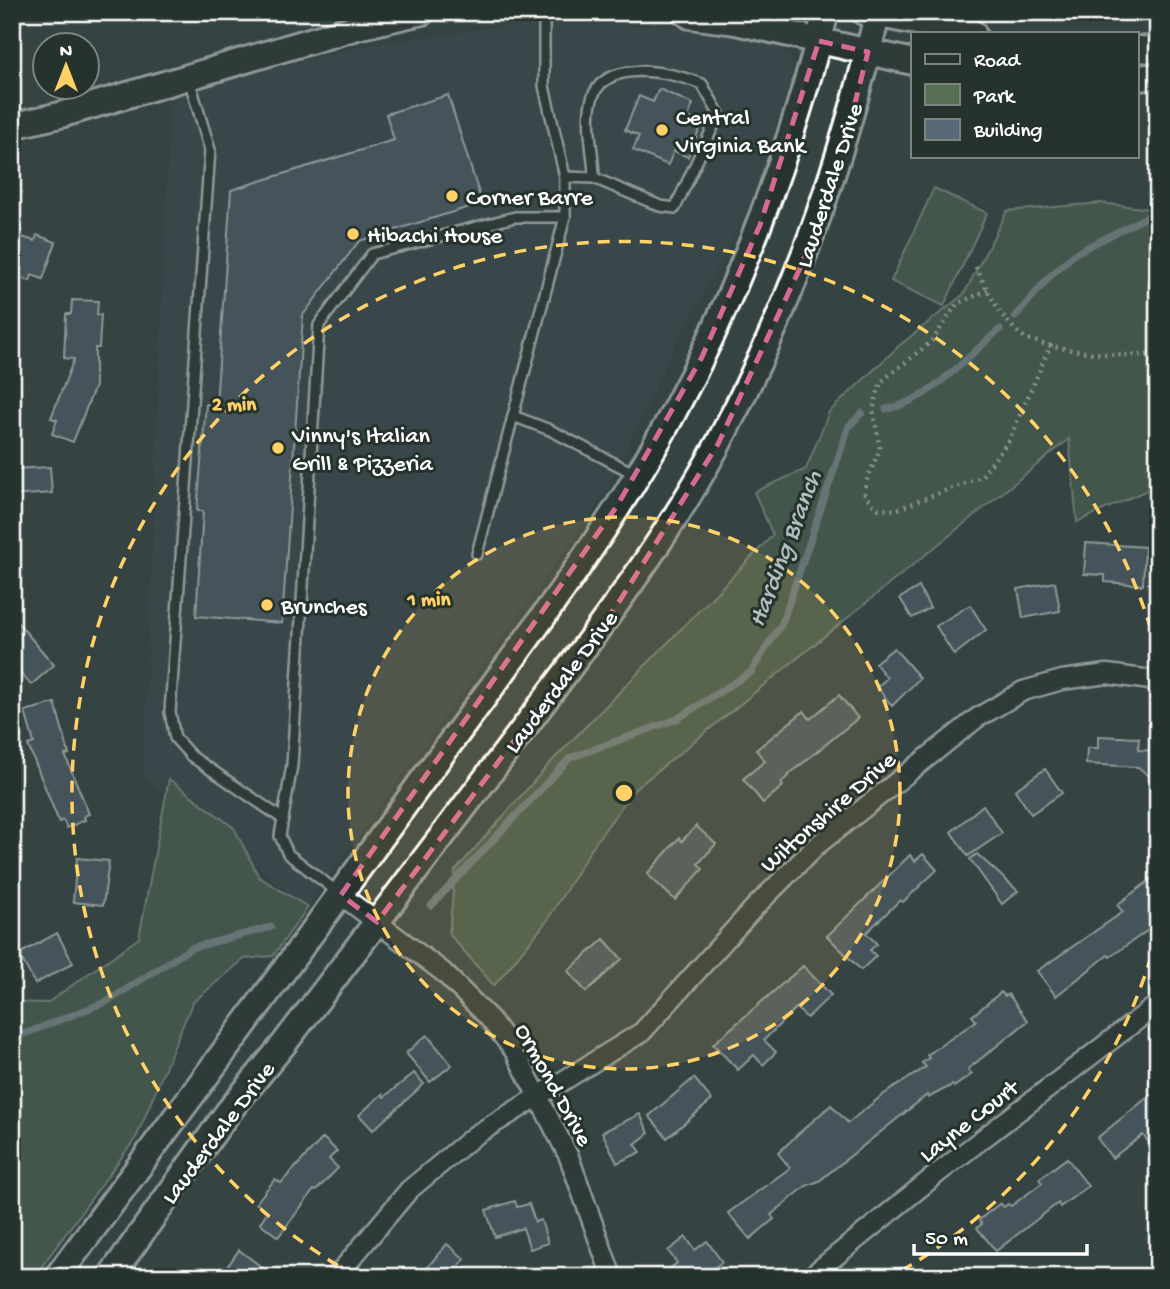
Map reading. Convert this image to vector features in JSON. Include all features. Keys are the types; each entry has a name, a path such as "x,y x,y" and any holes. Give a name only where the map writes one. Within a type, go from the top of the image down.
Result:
{"main road":[{"path":"12,126 357,27 422,12"},
{"path":"685,12 690,16 736,22 911,62"},
{"name":"Lauderdale Drive","path":"57,1277 341,895 530,634 637,475 702,357 760,225 788,148 826,12"},
{"path":"873,13 968,32"},
{"name":"Lauderdale Drive","path":"110,1277 229,1112 617,605 718,444 775,328 801,266 844,146 868,52 873,13"},
{"path":"1138,49 1158,50"},
{"path":"1138,78 1158,76"}],"street":[{"name":"Wiltonshire Drive","path":"336,1277 409,1190 474,1136 642,1032 754,908 816,846 977,718 1023,691 1062,680 1107,674 1158,681"},
{"name":"Ormond Drive","path":"341,895 443,972 489,1018 515,1052 540,1096 569,1157 612,1277"},
{"name":"Layne Court","path":"810,1277 938,1173 1158,1004"}],"lane":[{"path":"477,554 565,217 565,177 544,86 544,12"},
{"path":"565,177 594,178 660,206 675,208 719,114 702,83 677,74 616,72 597,86 590,105 594,178"},
{"path":"188,77 210,150 170,712 175,738 191,757 283,819"},
{"path":"341,895 288,854 280,836 292,765 320,325 372,254 515,217 565,217"},
{"path":"513,416 550,430 637,475"}],"path":[{"path":"976,267 996,306 1022,336 1098,355 1158,353"},
{"path":"988,290 957,304 932,341 881,382 873,409 880,449 866,482 865,494 871,503 879,509 895,510 981,477 1009,440 1051,344"}],"highlighted area":[{"path":"819,41 868,52 844,146 801,266 718,444 617,605 377,922 341,895 617,506 702,357 760,225"}],"shaded area":[{"path":"505,26 661,26 765,41 790,54 792,80 748,211 673,349 606,493 307,907 143,775 170,106 174,92 359,47"}],"green space":[{"path":"934,188 987,213 944,306 891,281"},
{"path":"1101,203 1158,210 1158,485 1077,522 1069,439 634,790 593,846 547,921 494,986 449,934 455,871 550,763 773,535 754,492 806,469 829,412 900,345 964,294 1007,211"},
{"path":"169,779 234,828 259,877 308,907 273,956 244,959 192,1003 137,1136 34,1277 12,1277 12,1002 47,1003 139,938"}],"building":[{"name":"Central Virginia Bank","path":"659,89 693,104 688,117 702,123 688,157 674,151 668,165 633,150 639,136 625,130 639,96 653,102"},
{"path":"448,95 482,203 359,241 303,315 282,623 196,616 203,511 197,511 206,404 216,405 231,190 394,140 386,114"},
{"path":"12,234 35,241 37,235 56,242 43,279 32,275 30,281 12,275"},
{"path":"72,300 98,301 97,315 101,315 99,348 95,348 95,386 73,442 52,434 57,420 51,418 74,359 64,358 66,314 71,314"},
{"path":"50,467 52,493 12,496 12,469"},
{"path":"1086,543 1145,547 1143,585 1105,582 1105,575 1084,574"},
{"path":"1055,582 1060,611 1023,618 1018,589"},
{"path":"919,587 930,608 912,618 900,598"},
{"path":"970,605 986,630 954,655 936,626"},
{"path":"12,616 54,665 31,685 12,663"},
{"path":"894,648 920,678 892,706 877,687 887,678 875,663"},
{"path":"839,695 858,718 792,772 781,783 783,786 763,803 743,779 765,761 756,750 804,711 810,719"},
{"path":"55,703 69,754 65,755 89,814 84,816 85,820 67,828 63,820 59,822 28,745 34,743 25,711"},
{"path":"1098,736 1139,738 1138,750 1158,751 1158,783 1138,767 1086,764 1087,748 1098,748"},
{"path":"1045,769 1062,793 1031,814 1015,790"},
{"path":"983,805 1002,833 968,856 951,832"},
{"path":"696,826 716,844 698,864 703,869 675,900 647,874 679,838 682,841"},
{"path":"923,854 937,870 903,902 900,900 866,933 877,944 870,950 876,956 861,970 827,936 910,855 915,861"},
{"path":"977,854 1018,891 1002,904 970,859"},
{"path":"77,858 109,861 103,905 73,902"},
{"path":"1158,874 1158,923 1110,957 1108,955 1056,996 1037,971 1123,912 1117,905"},
{"path":"57,933 73,963 35,984 19,954"},
{"path":"604,939 622,959 586,992 568,971"},
{"path":"803,966 831,995 807,1018 796,1008 764,1040 776,1052 763,1065 754,1055 738,1070 713,1044"},
{"path":"1001,992 1005,996 1008,994 1028,1021 968,1069 972,1074 954,1087 952,1085 928,1098 927,1095 819,1181 806,1186 771,1215 774,1219 750,1239 728,1213 790,1168 778,1153 831,1105 848,1123 884,1094 926,1067 922,1063 929,1058 927,1055 976,1021 972,1016"},
{"path":"427,1035 452,1065 430,1082 406,1053"},
{"path":"414,1073 424,1084 373,1130 359,1115 382,1094 384,1097"},
{"path":"694,1078 712,1100 667,1138 649,1116"},
{"path":"1158,1089 1158,1154 1143,1135 1112,1158 1097,1138"},
{"path":"640,1114 649,1133 635,1144 641,1152 617,1163 602,1132"},
{"path":"323,1138 337,1151 329,1159 338,1168 314,1190 278,1237 260,1223 267,1212 256,1203 275,1179 281,1183"},
{"path":"1067,1158 1088,1186 1060,1207 1058,1203 996,1251 977,1228 982,1224 979,1220 1000,1203 1004,1207 1008,1204 1011,1206 1042,1183 1039,1179"},
{"path":"515,1201 517,1207 529,1204 535,1222 541,1220 548,1243 530,1249 523,1228 495,1237 486,1210"},
{"path":"686,1237 695,1250 707,1241 722,1262 702,1277 658,1277 677,1263 668,1251"},
{"path":"447,1244 465,1259 449,1277 419,1277"},
{"path":"239,1250 275,1277 220,1277"}],"waterway":[{"name":"Harding Branch","path":"1015,317 1050,276 1076,253 1158,211"},
{"name":"Harding Branch","path":"886,409 902,405 932,388 1000,329"},
{"name":"Harding Branch","path":"431,906 570,758 677,719 751,672 782,623 849,426 862,413"},
{"name":"Harding Branch","path":"12,1034 19,1036 108,1001 191,948 271,927"}],"place":[{"name":"Central Virginia Bank","path":"662,130"},
{"name":"Corner Barre","path":"452,196"},
{"name":"Hibachi House","path":"353,234"},
{"name":"Vinny's Italian Grill & Pizzeria","path":"278,448"},
{"name":"Brunches","path":"267,605"}]}
